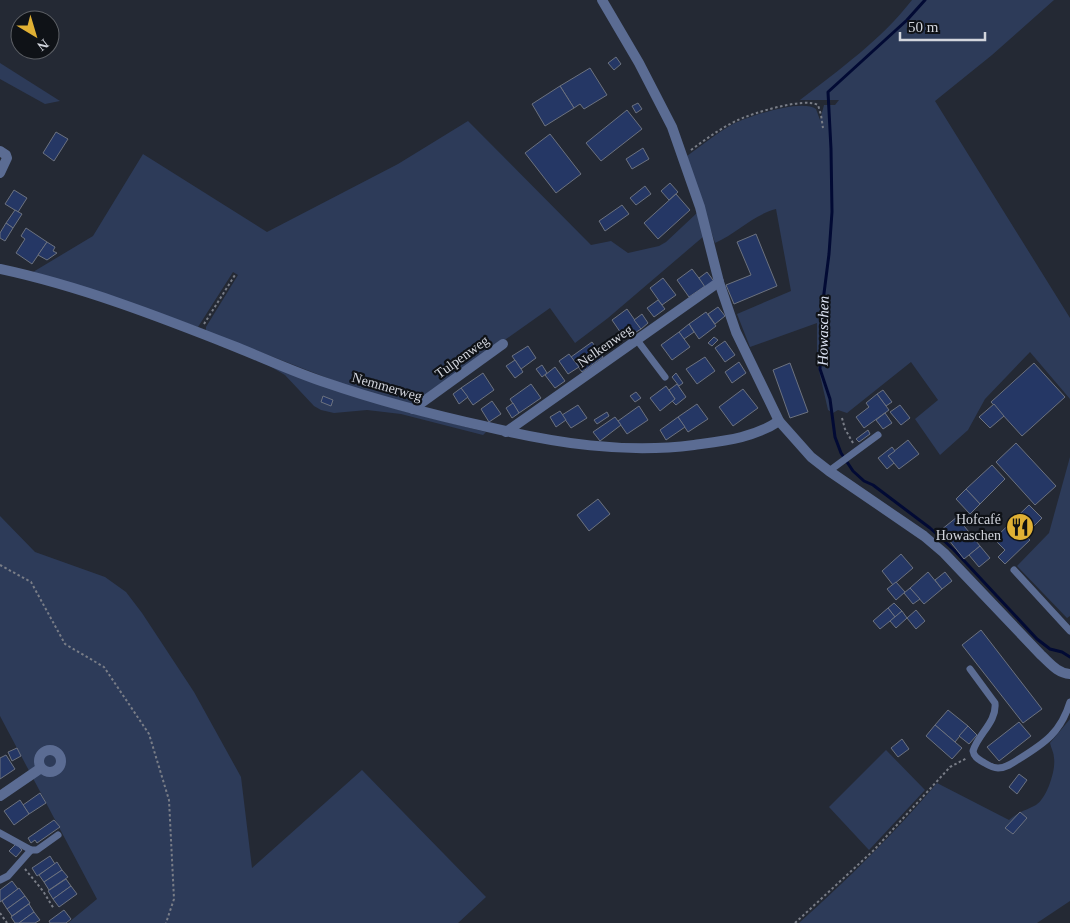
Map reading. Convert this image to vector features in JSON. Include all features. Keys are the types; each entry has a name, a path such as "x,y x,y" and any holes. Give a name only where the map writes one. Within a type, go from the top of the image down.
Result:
{"street":[{"path":"602,0 639,62 672,127 700,207 719,282 736,332 779,421 811,457 917,531 944,553 1048,662 1064,674 1070,674"},
{"path":"0,151 7,158 0,173"},
{"name":"Nemmerweg","path":"0,269 94,295 198,332 326,383 413,409 506,432 576,445 646,448 716,442 751,435 763,431 779,421"},
{"name":"Nelkenweg","path":"506,432 719,282"},
{"name":"Tulpenweg","path":"413,409 503,344"},
{"path":"0,796 40,768"}],"lane":[{"path":"637,340 665,377"},
{"path":"829,471 878,435"},
{"path":"1014,570 1070,631"},
{"path":"970,669 995,703 993,718 975,746 974,756 993,767 999,768 1009,765 1049,738 1063,722 1070,702"},
{"path":"0,833 31,850 37,850 58,835"},
{"path":"0,880 8,876 31,850"}],"path":[{"path":"683,156 719,130 738,120 788,104 814,103 818,105 822,128"},
{"path":"198,332 235,275"},
{"path":"842,418 845,429 857,450"},
{"path":"0,565 31,582 65,644 104,667 148,734 169,800 174,899 166,923"},
{"path":"795,923 874,850 950,767 974,756"},
{"path":"20,862 54,909"},
{"path":"0,913 8,923"}],"shaded area":[{"path":"912,0 1054,0 992,55 935,101 1070,318 1070,399 1030,352 985,399 968,430 940,455 915,419 938,400 911,362 847,413 838,410 833,413 828,410 817,362 817,323 750,347 737,314 791,291 776,209 760,215 715,243 687,156 731,125 774,110 787,107 809,106 816,109 820,120 824,105 835,105 839,100 800,100 873,41 900,15"},
{"path":"0,63 60,101 45,104 0,79"},
{"path":"468,121 591,245 611,241 628,253 659,246 666,242 698,212 704,236 608,318 575,343 550,308 413,405 353,388 206,331 206,327 238,275 233,272 198,327 33,272 93,236 143,154 267,232 398,164"},
{"path":"266,364 399,410 486,432 483,435 401,414 367,410 334,413 321,410 314,406 285,375"},
{"path":"1070,457 1070,616 1067,618 1017,566 1049,533"},
{"path":"0,516 35,552 105,577 126,592 142,613 194,692 241,777 252,868 362,770 486,897 458,923 68,923 97,899 0,716"},
{"path":"1070,719 1070,901 1037,923 799,923 871,855 937,783 1009,820 1020,812 1036,805 1044,796 1052,776 1054,754 1050,743"},
{"path":"886,750 925,790 869,850 829,807"}],"building":[{"path":"616,57 621,64 614,70 608,63"},
{"path":"590,68 607,95 584,109 580,104 574,108 560,86"},
{"path":"560,86 574,108 545,126 532,104"},
{"path":"638,103 642,109 636,113 632,106"},
{"path":"627,110 642,129 601,161 586,143"},
{"path":"56,132 68,139 54,161 43,153"},
{"path":"550,134 581,174 556,193 525,153"},
{"path":"643,148 649,159 632,169 626,159"},
{"path":"670,183 678,192 669,200 661,191"},
{"path":"645,186 651,194 636,205 630,198"},
{"path":"14,190 27,198 18,212 5,204"},
{"path":"676,194 690,210 658,239 644,223"},
{"path":"622,205 629,214 605,231 599,221"},
{"path":"15,210 22,214 13,228 6,223"},
{"path":"6,223 13,228 5,241 0,238 0,233"},
{"path":"26,228 47,242 32,264 16,253 25,239 21,236"},
{"path":"756,234 777,286 734,304 726,285 751,275 737,242"},
{"path":"47,242 55,247 53,251 57,253 47,260 38,255"},
{"path":"692,269 705,286 689,297 677,280"},
{"path":"707,272 716,284 707,290 699,278"},
{"path":"663,278 676,295 662,305 650,288"},
{"path":"658,300 665,309 654,317 647,308"},
{"path":"718,307 725,316 715,324 708,314"},
{"path":"627,309 641,329 625,339 612,320"},
{"path":"706,312 716,326 699,339 689,324"},
{"path":"642,314 648,323 641,329 634,320"},
{"path":"689,324 694,332 684,339 679,332"},
{"path":"679,332 690,347 672,360 661,345"},
{"path":"714,337 718,340 712,346 708,343"},
{"path":"725,341 735,355 725,362 715,348"},
{"path":"592,342 603,357 582,372 571,357"},
{"path":"528,346 536,358 521,369 512,356"},
{"path":"569,354 579,367 568,374 559,361"},
{"path":"705,357 715,371 697,384 686,369"},
{"path":"515,360 523,372 515,378 506,366"},
{"path":"739,362 746,373 732,383 725,372"},
{"path":"790,363 808,412 790,418 773,370"},
{"path":"1034,363 1065,397 1022,436 991,402"},
{"path":"542,365 547,373 542,377 536,369"},
{"path":"555,367 565,381 555,388 545,375"},
{"path":"483,373 494,390 473,405 461,388"},
{"path":"676,373 683,383 679,386 672,377"},
{"path":"531,384 541,398 519,413 510,399"},
{"path":"677,384 686,397 676,405 672,401 675,399 669,390"},
{"path":"666,386 675,399 660,411 650,398"},
{"path":"461,388 468,397 459,404 453,394"},
{"path":"743,389 758,408 733,426 719,407"},
{"path":"883,390 892,402 886,406 877,394"},
{"path":"636,392 641,398 635,402 630,396"},
{"path":"877,394 889,410 864,428 856,417 869,407 866,403"},
{"path":"323,396 333,400 331,406 321,402"},
{"path":"492,401 501,414 489,422 481,409"},
{"path":"513,403 519,413 512,418 506,408"},
{"path":"697,404 708,419 688,432 678,417"},
{"path":"994,404 1004,416 990,428 979,417"},
{"path":"578,405 587,418 571,428 562,415"},
{"path":"900,405 910,418 901,425 890,412"},
{"path":"639,406 648,420 627,434 618,421"},
{"path":"560,411 566,420 556,427 550,417"},
{"path":"607,412 609,416 597,424 594,420"},
{"path":"885,413 892,423 883,429 876,420"},
{"path":"615,417 621,425 600,441 593,432"},
{"path":"678,417 685,427 666,440 660,430"},
{"path":"868,430 870,434 859,442 856,439"},
{"path":"908,440 919,454 899,469 888,456"},
{"path":"1016,443 1056,486 1035,505 996,462"},
{"path":"892,447 895,451 888,456 894,463 887,469 878,458"},
{"path":"992,465 1005,479 980,504 966,489"},
{"path":"966,489 980,504 970,514 956,499"},
{"path":"598,499 610,514 589,531 577,515"},
{"name":"Hofcafé Howaschen","path":"1029,505 1042,518 1025,535 1030,540 1005,564 998,557 1005,550 994,539"},
{"path":"957,517 980,546 964,559 941,530"},
{"path":"980,546 990,558 979,567 969,555"},
{"path":"901,554 913,568 893,585 882,571"},
{"path":"928,572 942,589 924,604 910,588"},
{"path":"945,572 952,581 942,589 935,580"},
{"path":"896,582 905,592 896,600 887,589"},
{"path":"910,588 920,599 913,604 904,593"},
{"path":"894,603 902,611 895,617 888,608"},
{"path":"888,608 895,617 880,629 873,621"},
{"path":"916,610 925,621 916,629 907,618"},
{"path":"902,611 907,618 896,628 890,621"},
{"path":"981,630 1042,709 1023,723 962,645"},
{"path":"948,710 968,726 955,742 935,725"},
{"path":"1019,722 1031,736 999,761 987,747"},
{"path":"935,725 962,748 952,759 926,736"},
{"path":"968,726 977,735 969,744 959,736"},
{"path":"902,739 909,749 898,757 891,748"},
{"path":"17,748 21,756 12,761 8,752"},
{"path":"6,755 15,769 0,779 0,758"},
{"path":"1019,774 1027,780 1017,794 1009,787"},
{"path":"40,793 46,803 29,814 23,805"},
{"path":"20,800 29,814 14,825 4,811"},
{"path":"1020,812 1027,818 1013,834 1005,828"},
{"path":"54,820 60,827 37,843 35,840 31,843 28,838"},
{"path":"16,844 22,850 16,857 9,851"},
{"path":"50,856 55,864 37,876 32,868"},
{"path":"57,862 62,870 44,882 39,875"},
{"path":"62,870 68,877 49,890 44,882"},
{"path":"66,879 71,886 53,899 48,891"},
{"path":"12,881 18,889 0,902 0,890"},
{"path":"71,886 77,894 59,907 53,899"},
{"path":"19,888 25,896 7,909 2,901"},
{"path":"25,896 30,903 12,916 7,909"},
{"path":"29,904 34,912 19,923 15,923 11,917"},
{"path":"64,910 71,919 66,923 50,923 49,921"},
{"path":"34,912 40,920 35,923 19,923"}],"waterway":[{"name":"Howaschen","path":"925,0 907,20 828,92 832,212 822,309 820,369 830,399 835,437 841,453 853,471 930,528 954,550 1037,639 1050,649 1062,652 1070,657"}],"place":[{"name":"Hofcafé Howaschen","path":"1020,527"}]}
